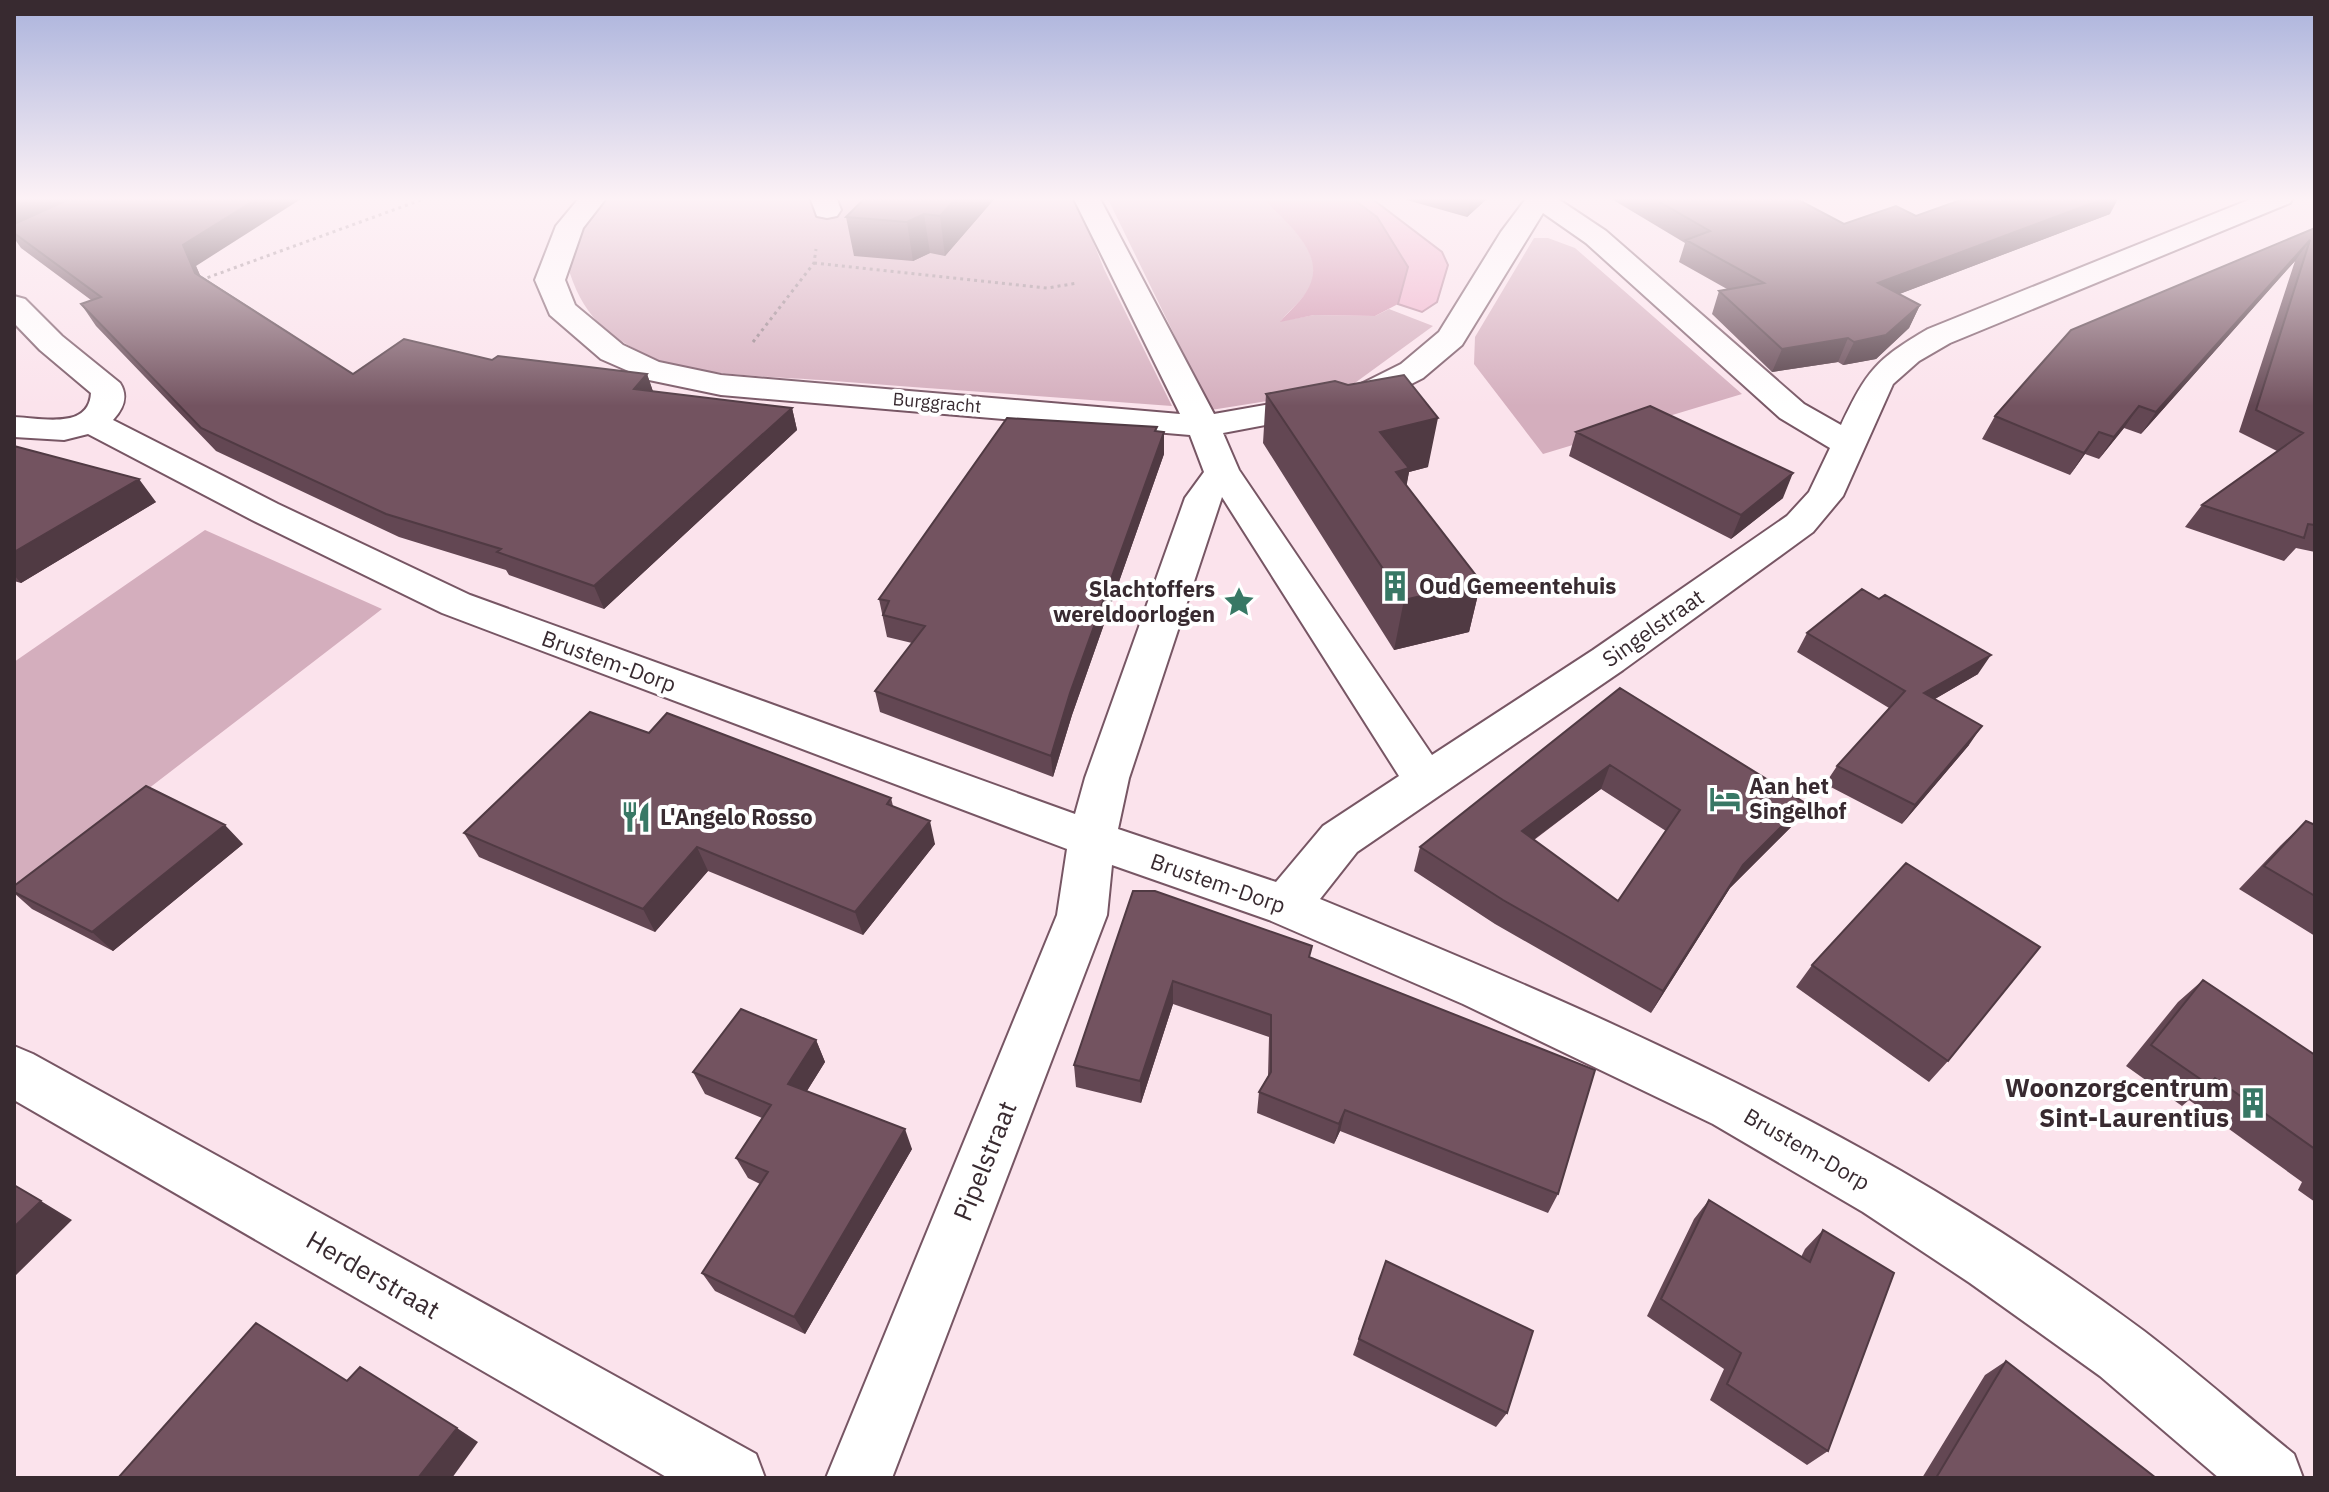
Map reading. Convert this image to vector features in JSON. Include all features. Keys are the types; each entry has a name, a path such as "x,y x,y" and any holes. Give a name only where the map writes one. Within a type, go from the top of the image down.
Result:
{"street":[{"name":"Burggracht","path":"555,267 550,280 561,309 612,352 649,370 721,385 1203,426"},
{"path":"1122,267 1203,426 1222,472 1244,501 1425,780"},
{"path":"1203,426 1358,398 1412,371 1451,338 1494,267"},
{"path":"1629,267 1792,411 1848,444"},
{"name":"Singelstraat","path":"1286,906 1340,839 1608,660 1800,524 1825,496 1879,380 1918,348 2106,267"},
{"path":"14,305 51,343 108,390 107,407 92,423 64,430 14,427"},
{"name":"Brustem-Dorp","path":"92,423 265,512 456,604 1092,839 1286,906 1481,988 1732,1106 1883,1192 2122,1354 2270,1478"},
{"path":"1092,839 1107,778 1203,498 1222,472"},
{"name":"Pipelstraat","path":"859,1478 1082,915 1092,839"},
{"name":"Herderstraat","path":"14,1071 732,1478"}],"path":[{"path":"193,283 238,267"},
{"path":"721,385 811,267"},
{"path":"848,267 1047,288 1126,275"}],"shaded area":[{"path":"568,267 1103,267 1172,406 735,374 669,364 608,332 588,310"},
{"path":"1141,267 1313,267 1310,287 1281,321 1314,315 1375,316 1389,309 1433,326 1348,388 1211,410"},
{"path":"1312,267 1408,267 1398,304 1375,316 1314,315 1280,322 1300,301 1313,274"},
{"path":"1408,267 1448,267 1437,302 1422,312 1398,304"},
{"path":"1517,267 1596,267 1742,394 1543,454 1474,364 1475,337"},
{"path":"205,530 382,609 14,892 14,662"}],"building":[{"path":"60,267 192,267 195,273 353,374 404,339 492,360 498,356 647,374 634,389 792,408 594,586 497,552 501,549 386,514 201,428 81,304 101,297"},
{"path":"1734,267 1922,267 1878,283 1920,305 1886,335 1854,342 1848,338 1782,349 1719,291 1764,283"},
{"path":"2223,267 2286,267 2156,412 2139,406 2114,437 2099,432 2084,453 1995,416 2071,330"},
{"path":"2302,267 2315,267 2315,525 2308,524 2304,538 2202,505 2303,433 2256,410"},
{"path":"1404,375 1438,418 1380,432 1409,468 1396,472 1481,582 1404,600 1266,394 1335,381 1348,385"},
{"path":"1650,406 1793,473 1741,515 1576,432"},
{"path":"1007,418 1157,427 1155,431 1164,432 1070,693 1051,756 875,691 925,626 883,615 889,601 879,599"},
{"path":"14,446 139,479 14,552"},
{"path":"1862,589 1879,599 1885,595 1991,655 1924,693 1982,726 1915,805 1837,766 1905,691 1807,633"},
{"path":"1620,688 1805,803 1743,865 1663,991 1503,900 1420,847","holes":["1610,765 1680,810 1618,901 1522,831"]},
{"path":"590,712 649,733 667,713 891,798 887,804 930,821 855,912 697,847 643,909 464,833"},
{"path":"146,786 225,825 92,932 14,892 14,886"},
{"path":"2306,821 2315,825 2315,896 2264,866"},
{"path":"1906,863 2040,947 1948,1061 1812,965"},
{"path":"1133,891 1155,891 1312,946 1309,957 1595,1070 1558,1194 1345,1110 1339,1124 1259,1092 1271,1072 1271,1015 1173,981 1140,1081 1074,1065"},
{"path":"2203,980 2315,1055 2315,1149 2215,1078 2209,1085 2151,1045"},
{"path":"741,1009 816,1040 788,1084 905,1129 794,1317 702,1273 768,1172 736,1158 771,1105 693,1072"},
{"path":"14,1185 41,1201 14,1227"},
{"path":"1709,1200 1810,1262 1823,1230 1894,1273 1828,1451 1727,1384 1741,1353 1661,1299"},
{"path":"1386,1261 1533,1331 1507,1413 1359,1339"},
{"path":"256,1323 347,1381 360,1367 457,1428 418,1478 118,1478"},
{"path":"2006,1361 2156,1478 1936,1478"}],"place":[{"name":"Oud Gemeentehuis","path":"1395,586"},
{"name":"Slachtoffers wereldoorlogen","path":"1239,602"},
{"name":"Aan het Singelhof","path":"1725,799"},
{"name":"L'Angelo Rosso","path":"636,817"},
{"name":"Woonzorgcentrum Sint-Laurentius","path":"2253,1103"}]}
